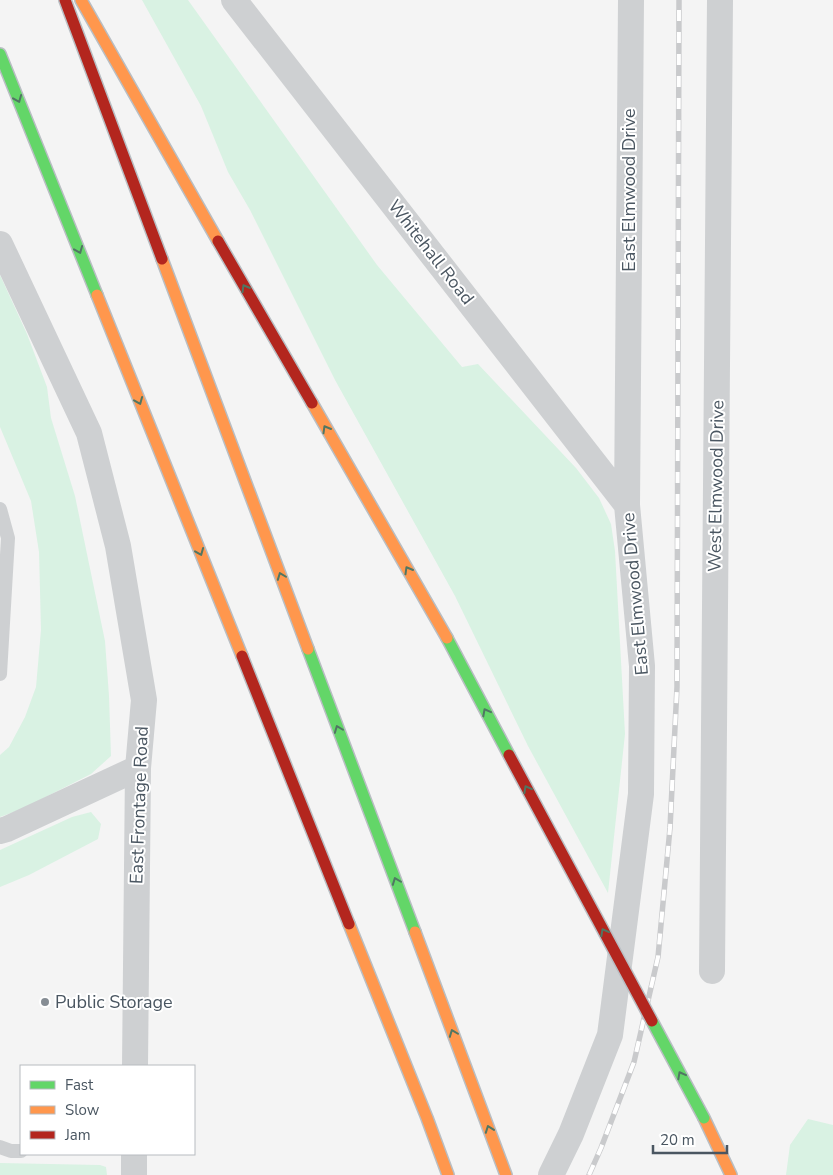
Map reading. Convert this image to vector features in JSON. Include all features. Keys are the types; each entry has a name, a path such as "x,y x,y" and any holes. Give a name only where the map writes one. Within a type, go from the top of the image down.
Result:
{"highway":[{"path":"65,0 506,1175"},
{"path":"82,0 126,81 444,634 704,1118 731,1175"},
{"path":"0,54 427,1118 448,1175"}],"street":[{"name":"Whitehall Road","path":"234,0 627,505"},
{"name":"East Elmwood Drive","path":"551,1175 571,1134 610,1035 642,794 642,666 627,505 631,0"},
{"name":"West Elmwood Drive","path":"712,972 720,0"},
{"name":"East Frontage Road","path":"0,244 89,434 118,546 144,700 138,768 135,1065"},
{"path":"0,831 8,829 138,768"},
{"path":"134,1155 134,1175"}],"lane":[{"path":"0,509 8,538 0,674"},
{"path":"0,1147 11,1151 20,1151"}],"green space":[{"path":"142,0 188,0 377,265 462,367 478,364 576,468 599,498 611,524 615,551 625,734 608,893 528,746 455,596 335,380 250,210 228,172 201,106"},
{"path":"0,275 27,334 47,387 51,418 75,496 105,641 111,756 91,774 22,809 0,817 0,755 9,747 25,717 36,687 41,630 39,552 31,501 0,427"},
{"path":"91,812 101,824 98,839 29,875 0,887 0,850 72,817"},
{"path":"808,1119 833,1125 833,1175 786,1175 790,1145"},
{"path":"0,1163 100,1165 106,1167 107,1175 0,1175"}],"railway":[{"path":"589,1175 634,1062 658,957 670,828 677,687 679,0"}],"traffic: fast":[{"path":"0,54 97,295"},
{"path":"447,638 509,755"},
{"path":"308,649 415,932"},
{"path":"652,1021 704,1118"}],"traffic: slow":[{"path":"81,0 218,241"},
{"path":"162,259 308,649"},
{"path":"97,295 242,656"},
{"path":"312,403 447,638"},
{"path":"349,924 448,1175"},
{"path":"415,932 506,1175"},
{"path":"704,1118 731,1175"}],"traffic: jam":[{"path":"65,0 162,259"},
{"path":"218,241 312,403"},
{"path":"242,656 349,924"},
{"path":"509,755 652,1021"}],"place":[{"name":"Public Storage","path":"45,1002"}]}
